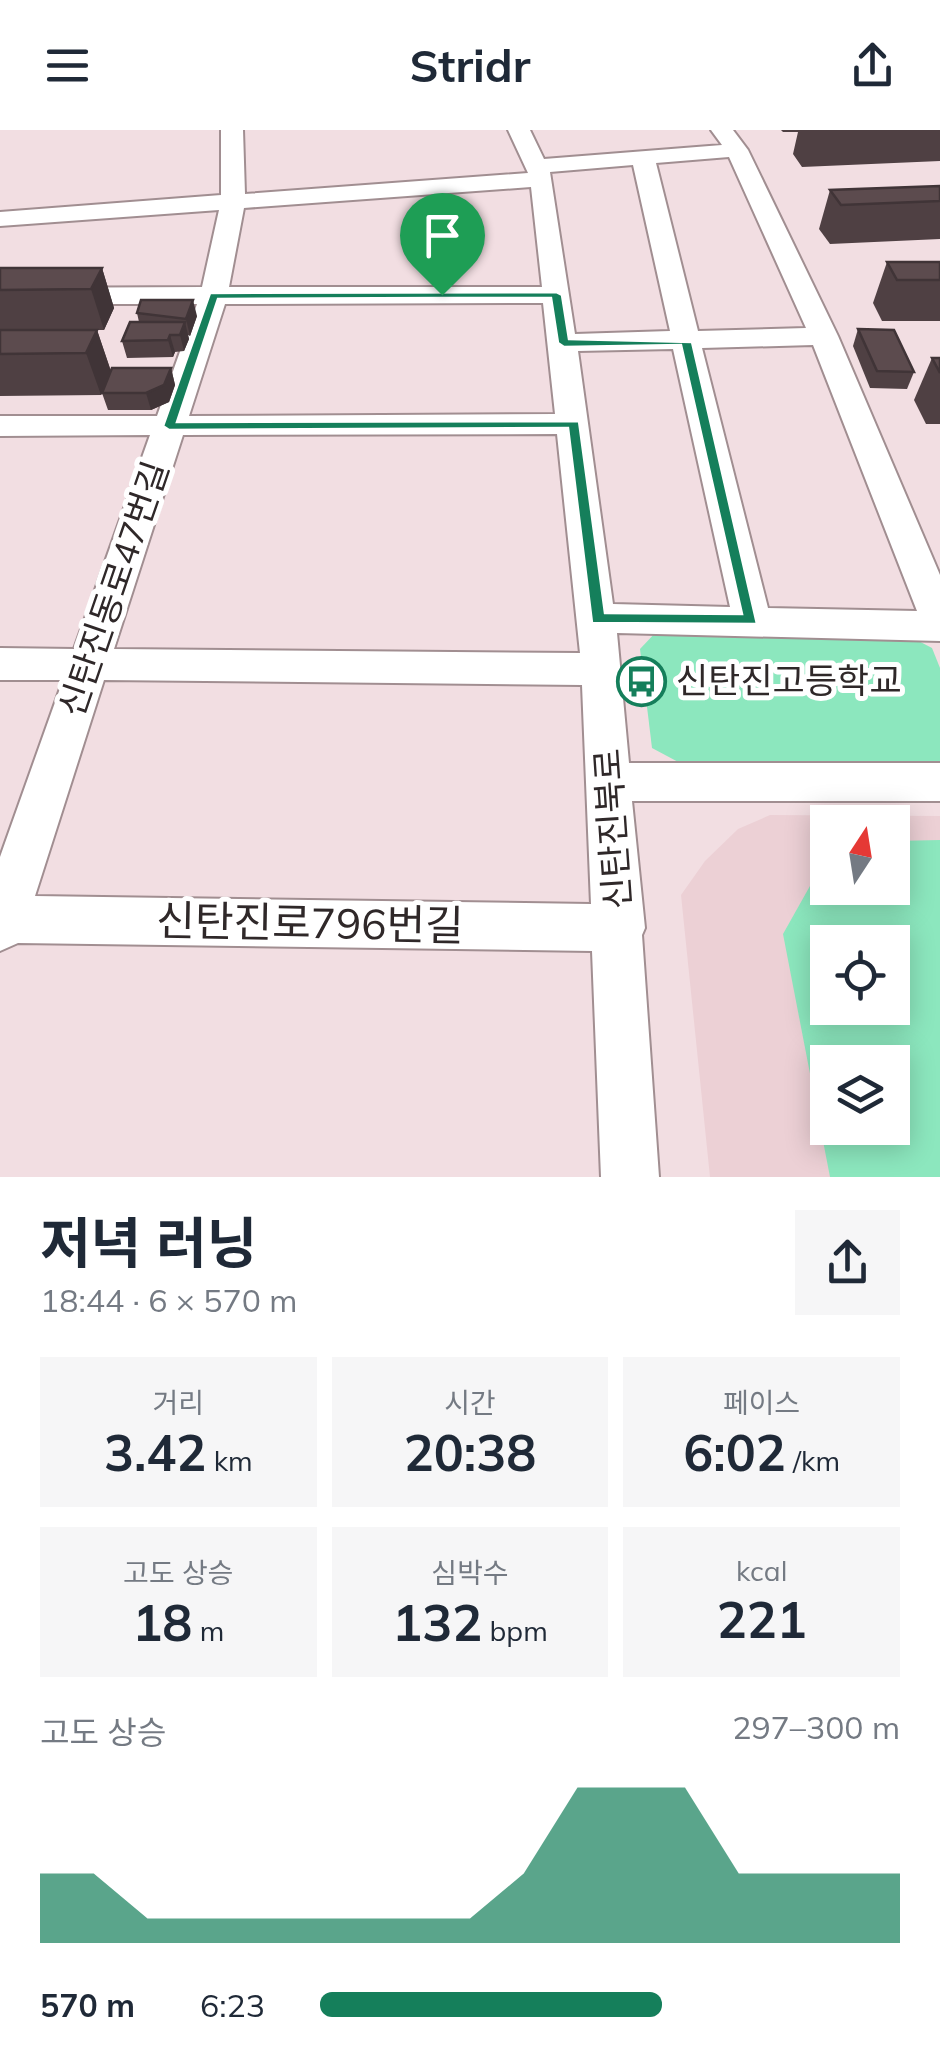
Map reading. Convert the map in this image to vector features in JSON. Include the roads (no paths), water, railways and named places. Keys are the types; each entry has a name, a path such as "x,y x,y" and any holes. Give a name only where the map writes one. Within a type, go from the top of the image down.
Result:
{"street":[{"name":"신탄진동로47번길","path":"1,922 214,296 234,201 232,130"},
{"name":"신탄진북로","path":"519,130 540,172 598,618 620,928 630,1177"},
{"path":"0,218 540,172 643,158 729,140 824,336 940,624 598,618"},
{"path":"643,158 752,620"},
{"path":"0,296 556,295"},
{"path":"564,343 824,336"},
{"path":"0,426 574,424"},
{"path":"0,664 602,669"},
{"path":"608,782 940,782"},
{"name":"신탄진로796번길","path":"1,922 620,928"}],"place":[{"name":"신탄진고등학교","path":"641,681"}]}
